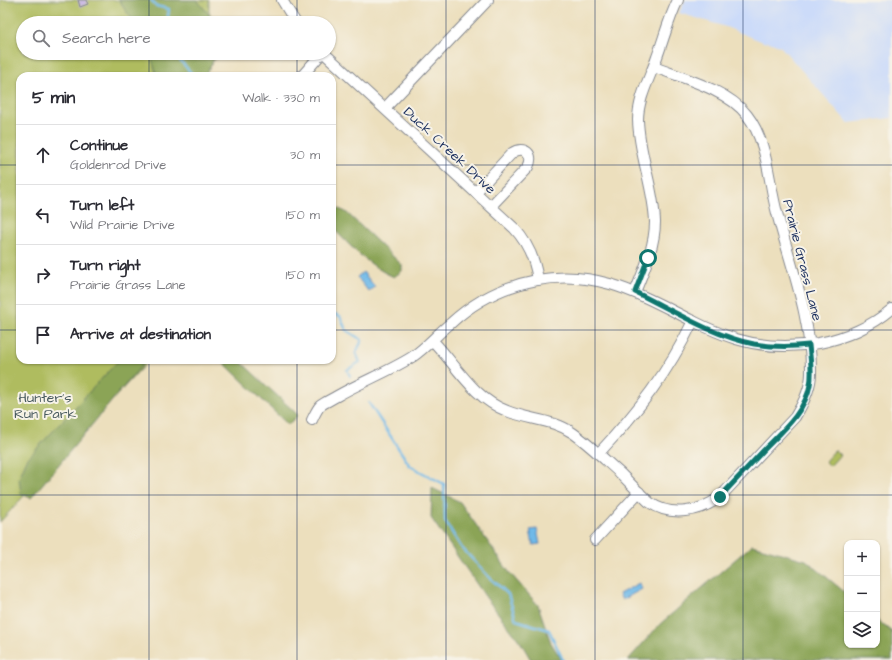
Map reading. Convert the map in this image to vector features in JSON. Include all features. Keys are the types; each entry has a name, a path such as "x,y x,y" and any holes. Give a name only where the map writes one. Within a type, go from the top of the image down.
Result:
{"street":[{"path":"282,0 292,16"},
{"path":"385,108 488,0"},
{"path":"635,292 650,252 655,223 638,119 642,94 678,0"},
{"path":"306,72 317,60"},
{"name":"Duck Creek Drive","path":"331,60 492,206 523,238 530,249 535,262 538,280"},
{"name":"Prairie Grass Lane","path":"433,341 475,390 484,398 506,411 560,426 581,439 599,454 650,502 660,508 670,511 681,512 702,508 720,497 795,418 810,386 811,374 809,345 798,285 777,213 763,146 753,123 736,104 725,96 654,66"},
{"path":"476,192 512,152 522,149 527,152 530,156 528,167 492,206"},
{"path":"312,420 319,406 350,388 399,365 433,341 449,324 480,301 502,290 538,280 560,277 580,278 599,280 618,285 728,336 754,344 789,347 809,345 858,331 873,323 892,309"},
{"path":"599,454 636,412 653,389 672,360 693,320"},
{"path":"595,540 639,492"}],"shaded area":[{"path":"685,0 892,0 892,118 848,123 781,47 767,41 766,43 726,27 679,13"}],"green space":[{"name":"Hunter's Run Park","path":"0,0 209,0 209,12 211,16 16,16 16,60 214,60 201,72 16,72 16,364 145,364 0,522"},
{"path":"119,0 197,0 210,16 130,16"},
{"path":"152,60 213,60 207,72 156,72"},
{"path":"336,208 346,212 402,265 402,271 394,277 385,273 353,248 336,231"},
{"path":"115,364 143,364 31,498 21,494 19,478 27,459"},
{"path":"225,364 243,364 298,415 288,425"},
{"path":"835,450 840,455 830,466 825,461"},
{"path":"432,488 460,502 509,572 538,605 551,643 562,660 531,660 521,643 487,599 431,518"},
{"path":"752,545 806,560 844,592 844,648 880,648 880,622 892,632 892,660 628,660 660,624"}],"water":[{"path":"363,272 375,287 369,292 357,277"},
{"path":"537,529 540,544 533,545 530,530"},
{"path":"639,583 642,589 622,600 619,594"}],"building":[{"path":"78,0 86,0 88,4 80,7"}],"waterway":[{"path":"151,0 156,6 169,9 168,16"},
{"path":"180,60 190,72"},
{"path":"336,314 340,316 346,330 362,340 356,353 360,362 347,370 350,376"},
{"path":"369,403 410,466 444,484 445,521 461,547 490,578 508,594 516,620 549,630 563,660"}],"route":[{"path":"648,258 635,292 715,331 735,339 770,346 789,347 809,345 811,364 810,386 795,418 720,497"}]}
